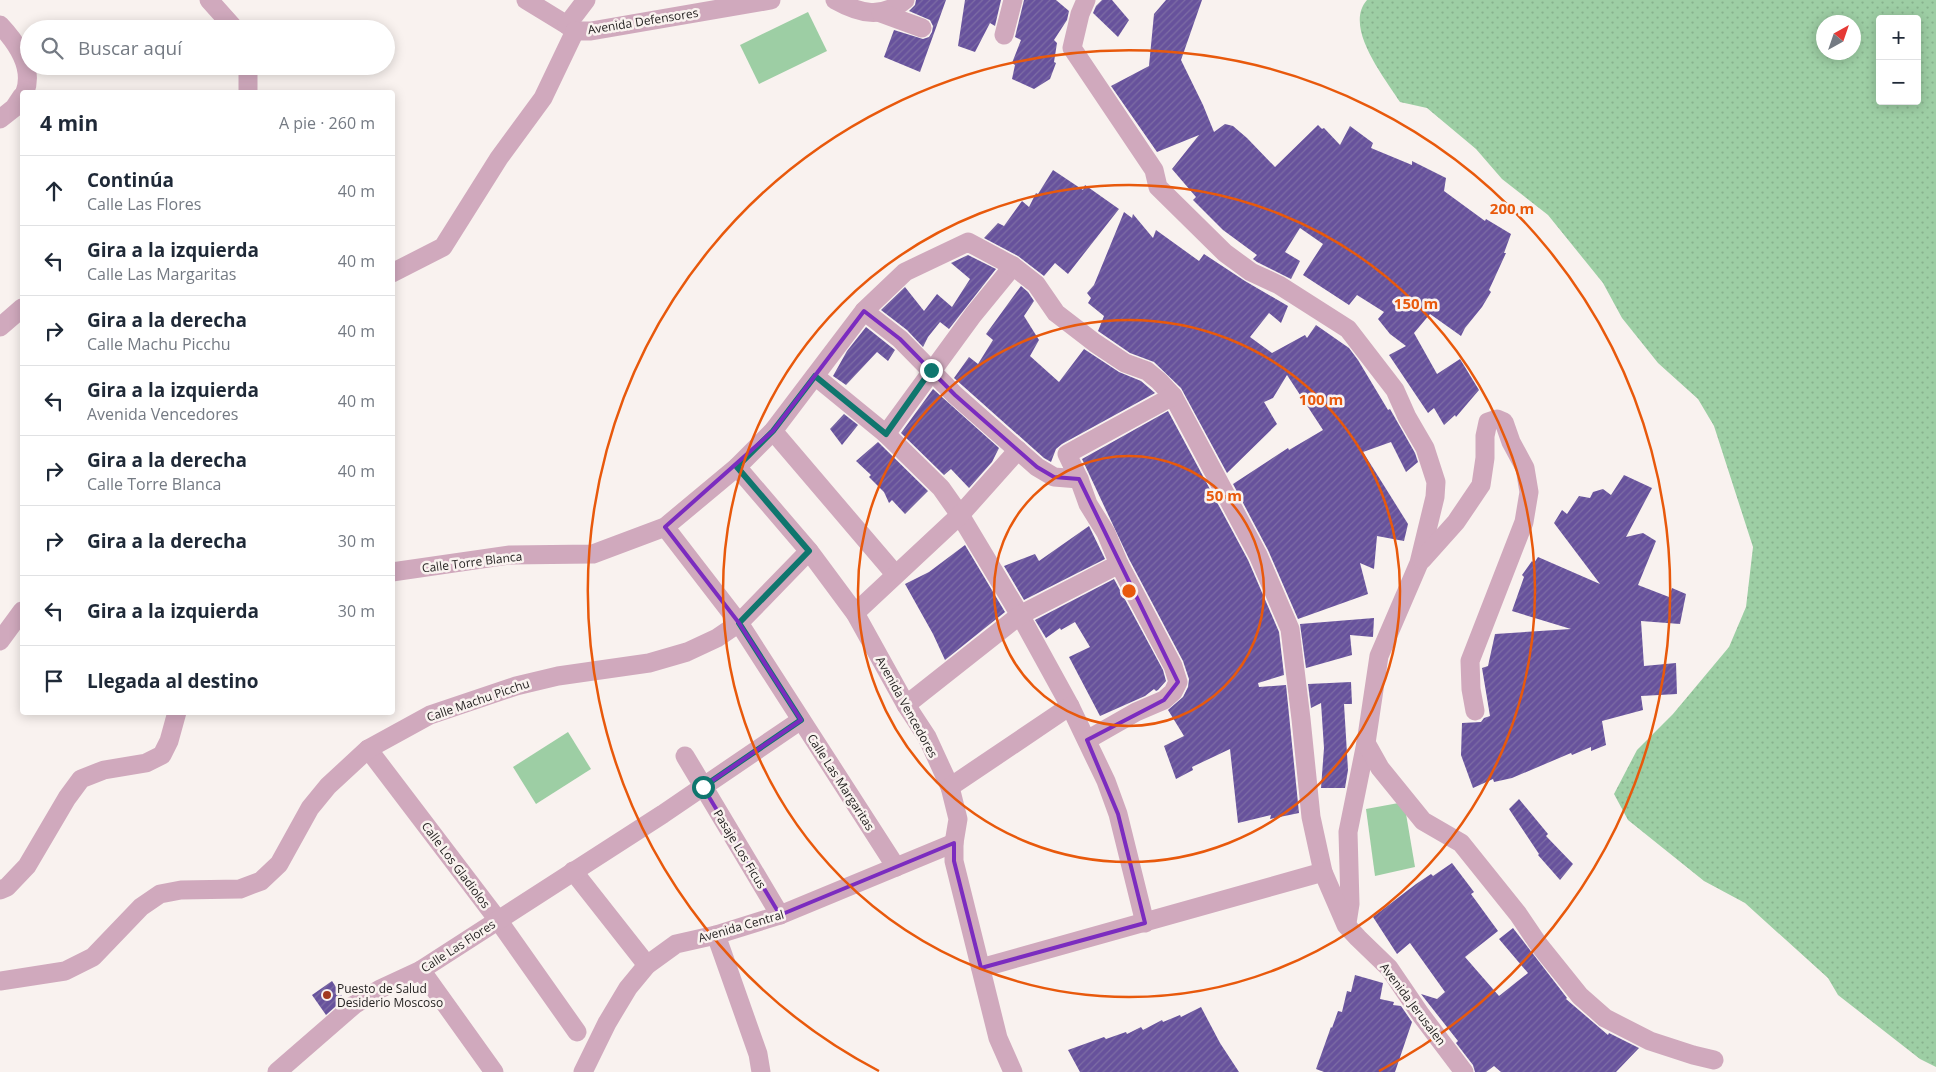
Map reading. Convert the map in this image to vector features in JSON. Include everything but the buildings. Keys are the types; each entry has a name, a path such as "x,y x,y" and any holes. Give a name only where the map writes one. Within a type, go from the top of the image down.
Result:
{"street":[{"path":"209,0 226,20"},
{"path":"526,0 571,28"},
{"path":"395,272 444,247 499,158 543,98 571,28 586,0"},
{"name":"Avenida Defensores","path":"571,28 591,31 771,0"},
{"path":"881,13 896,8 905,0"},
{"path":"1004,35 1012,0"},
{"path":"1086,0 1080,14 1072,48 1090,72 1154,170 1158,186 1225,253 1251,272 1279,285 1348,329 1395,390 1407,417 1425,448 1436,482 1435,497 1419,563 1378,656 1366,743 1348,832 1352,932"},
{"path":"837,1 866,12 881,13 922,28"},
{"path":"0,25 20,50"},
{"path":"25,90 28,75"},
{"path":"248,75 248,90"},
{"path":"0,119 14,108 20,99"},
{"name":"Calle Torre Blanca","path":"395,572 510,555 593,554 664,527 737,467 773,431 864,312 905,272 968,242 1013,266"},
{"path":"886,434 931,370 1013,266 1036,284 1056,313 1125,363 1147,371 1159,381 1173,396 1258,555 1290,630 1311,817 1323,872 1352,932"},
{"path":"2,325 20,310"},
{"path":"864,312 900,339 955,395 1037,467 1054,477 1079,479"},
{"path":"815,376 886,434 941,488 960,515 1020,615 1070,706 1106,781 1118,814 1145,922"},
{"path":"1087,740 1136,712 1164,700 1173,692 1178,682 1173,666 1119,564 1106,533 1088,504 1067,454 1173,396"},
{"path":"1419,563 1456,522 1481,485 1485,458 1484,436 1488,422 1498,419 1504,422 1511,442 1525,468 1529,492 1524,522 1470,660 1471,688 1475,711"},
{"path":"773,431 895,574"},
{"path":"855,613 960,515 1018,450"},
{"name":"Avenida Vencedores","path":"737,467 809,551 855,613 926,737 950,787 958,819 954,843 954,862 998,1038 1013,1072"},
{"name":"Calle Las Margaritas","path":"664,527 739,623 896,867"},
{"name":"Calle Machu Picchu","path":"0,981 65,971 93,957 141,908 160,894 181,890 240,889 261,880 279,864 310,808 328,786 368,749 430,715 525,684 558,676 649,662 687,652 717,638 739,623 809,551"},
{"path":"906,705 1020,615 1119,564"},
{"path":"0,641 20,614"},
{"path":"950,787 1070,706"},
{"path":"0,890 7,886 27,866 67,798 81,779 104,770 146,763 162,755 169,741 176,715"},
{"path":"703,787 801,720"},
{"path":"1366,743 1380,768 1423,821 1461,843 1580,996 1605,1018 1650,1041 1714,1060"},
{"name":"Calle Los Gladiolos","path":"368,749 498,920 577,1032"},
{"name":"Pasaje Los Ficus","path":"685,756 780,915"},
{"name":"Calle Las Flores","path":"277,1072 354,1005 380,989 421,970 703,787"},
{"name":"Avenida Central","path":"583,1072 607,1023 628,988 647,965 676,944 716,935 780,915 954,843"},
{"path":"573,871 647,965"},
{"path":"981,968 1323,872"},
{"name":"Avenida Jerusalen","path":"1352,932 1389,968 1421,1015 1464,1072"},
{"path":"716,935 758,1054 760,1072"},
{"path":"421,970 494,1072"}],"highlighted area":[{"path":"864,311 900,339 955,395 1037,467 1054,477 1079,479 1178,682 1164,700 1087,740 1118,814 1145,923 981,968 954,861 954,843 780,915 703,787 801,720 739,623 665,527 773,431"}],"green space":[{"path":"1367,0 1936,0 1936,1067 1920,1059 1838,995 1828,978 1745,903 1704,881 1628,820 1614,794 1637,750 1673,714 1729,647 1746,607 1753,547 1714,426 1698,399 1658,363 1622,318 1603,283 1548,215 1502,179 1476,149 1427,108 1400,102 1369,52 1360,24 1361,11"},
{"path":"808,12 827,51 759,84 740,45"},
{"path":"568,732 591,769 536,804 513,767"},
{"path":"1404,802 1415,867 1375,876 1366,809"}],"place":[{"name":"Puesto de Salud Desiderio Moscoso","path":"327,995"}],"route":[{"path":"703,787 801,720 739,623 809,551 737,467 773,431 815,376 886,434 931,370"}]}
